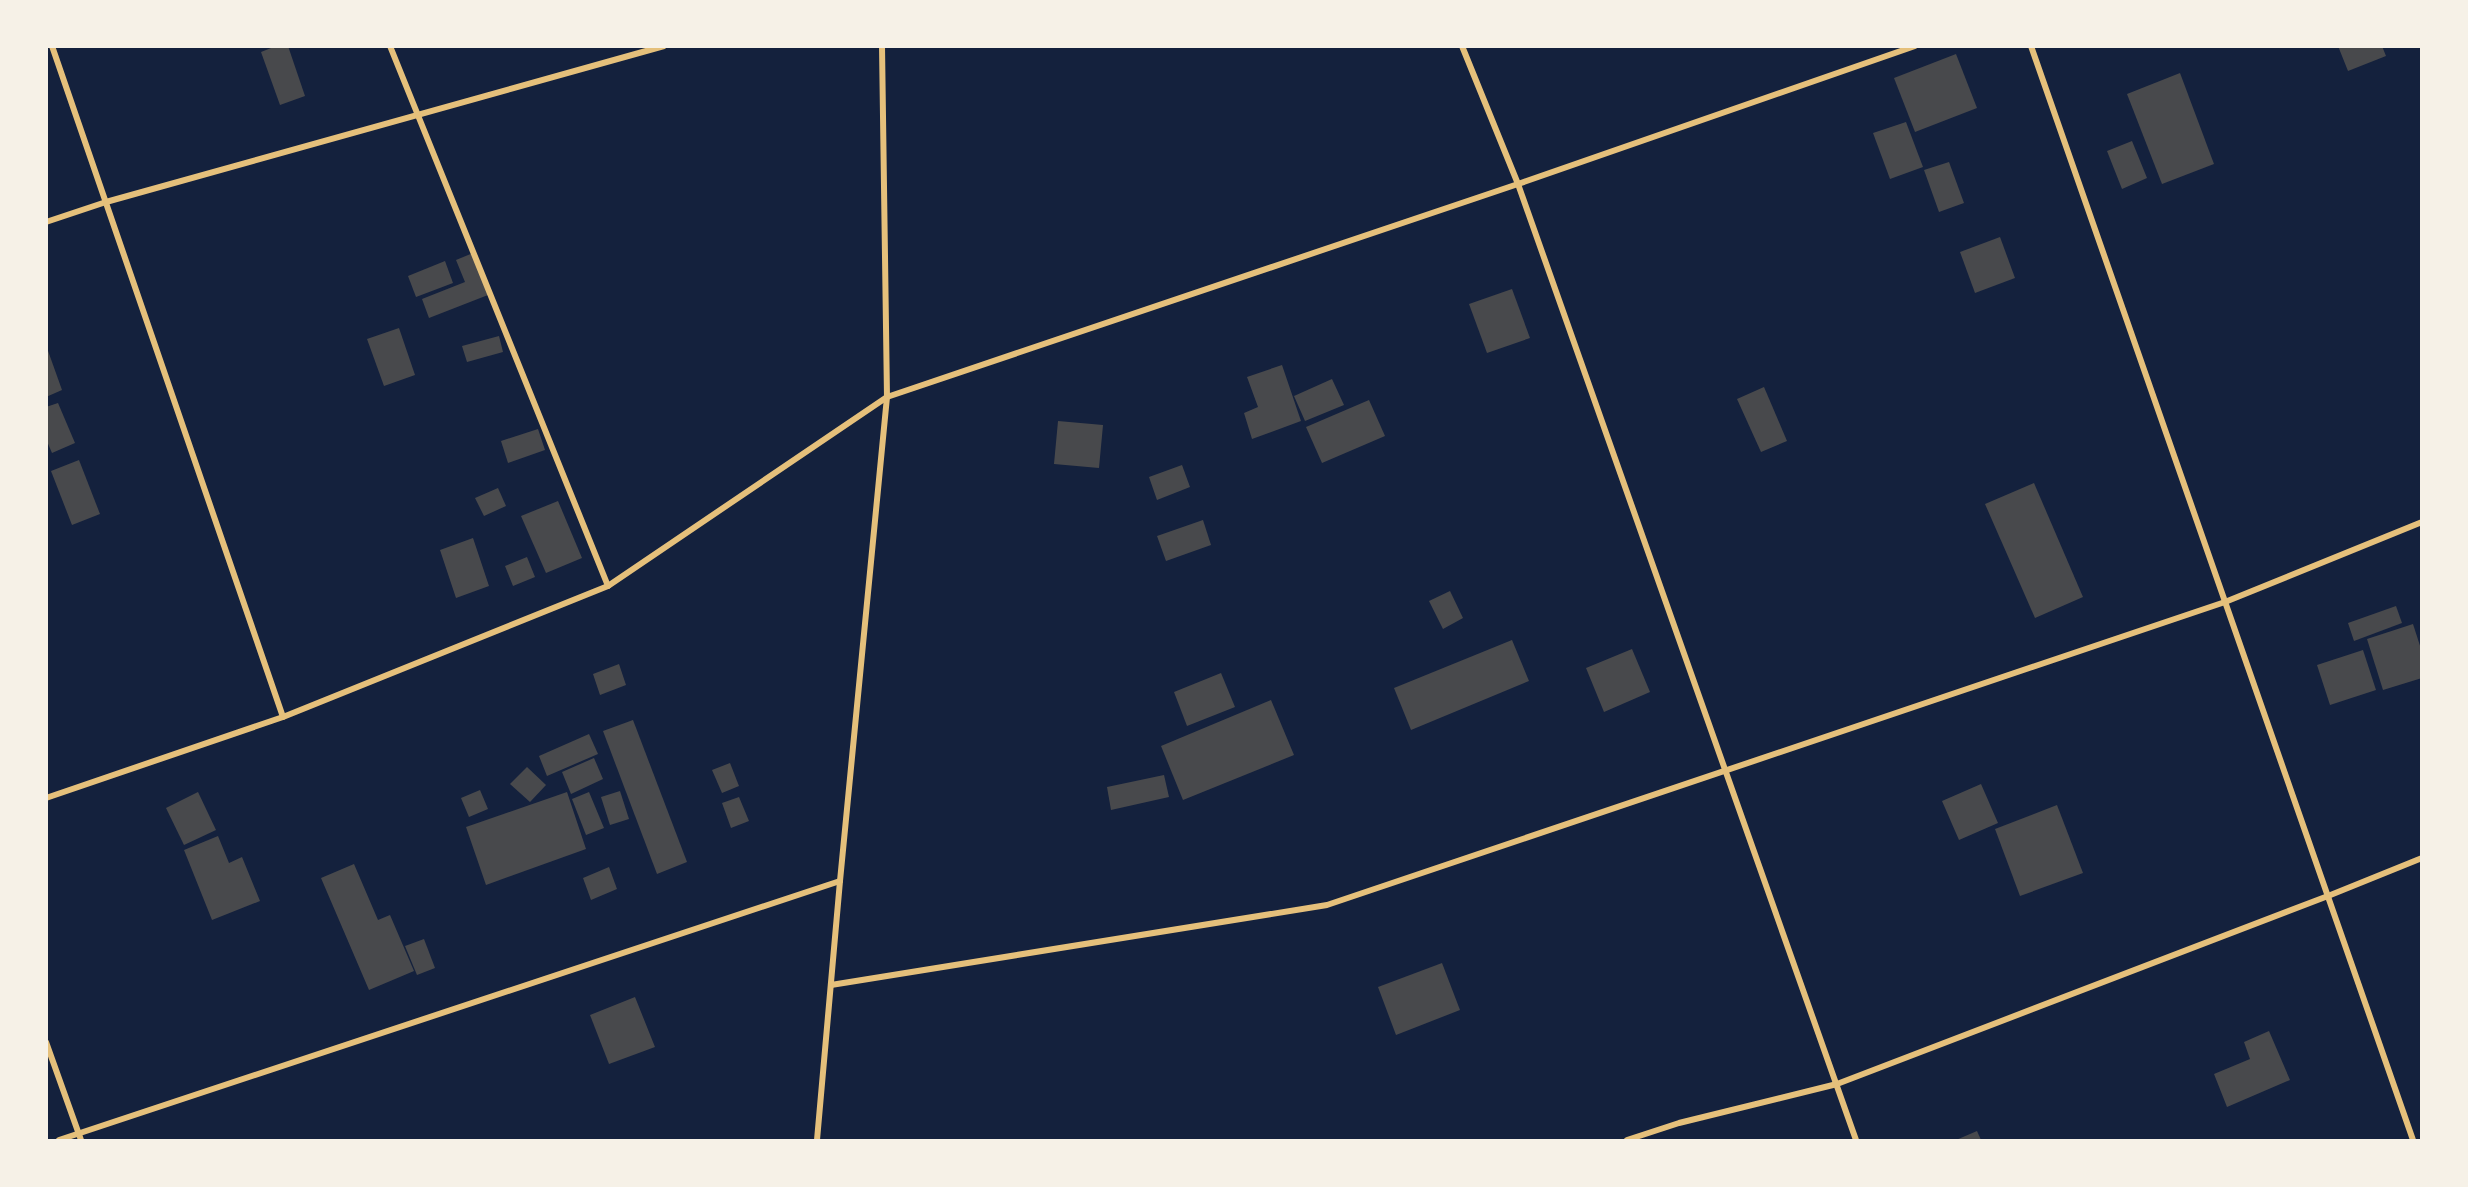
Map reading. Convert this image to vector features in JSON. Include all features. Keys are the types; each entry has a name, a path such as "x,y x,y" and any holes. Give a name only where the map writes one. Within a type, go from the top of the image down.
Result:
{"street":[{"path":"52,46 283,717"},
{"path":"390,46 608,586"},
{"path":"46,222 106,202 664,46"},
{"path":"817,1140 887,397 882,46"},
{"path":"1462,46 1518,184 1856,1140"},
{"path":"46,798 283,717 608,586 887,397 1518,184 1915,46"},
{"path":"2031,46 2413,1140"},
{"path":"831,985 1327,905 2225,602 2421,522"},
{"path":"1627,1140 1678,1123 1837,1084 2328,896 2421,858"},
{"path":"59,1140 80,1137 840,881"},
{"path":"46,1042 80,1137"}],"building":[{"path":"276,46 288,46 305,96 280,105 261,52"},
{"path":"2338,46 2382,46 2386,56 2348,71"},
{"path":"1956,54 1977,108 1915,132 1894,78"},
{"path":"2180,73 2214,164 2162,184 2127,94"},
{"path":"1906,122 1923,167 1890,179 1873,133"},
{"path":"2132,141 2147,178 2122,189 2107,151"},
{"path":"1949,162 1964,203 1939,212 1924,170"},
{"path":"2000,237 2015,278 1975,293 1960,252"},
{"path":"473,253 488,295 429,318 422,299 465,282 456,260"},
{"path":"445,261 453,283 416,297 408,276"},
{"path":"1512,289 1530,338 1487,353 1469,304"},
{"path":"399,328 415,375 384,386 367,339"},
{"path":"499,336 503,352 467,362 462,346"},
{"path":"46,349 62,390 46,397"},
{"path":"1282,365 1301,421 1252,439 1244,413 1258,407 1247,377"},
{"path":"1332,379 1344,405 1305,421 1294,396"},
{"path":"1764,387 1787,441 1761,452 1737,399"},
{"path":"1369,400 1385,436 1322,463 1306,427"},
{"path":"58,403 75,443 52,453 46,439 46,407"},
{"path":"1058,421 1103,425 1099,468 1054,464"},
{"path":"538,429 545,450 508,463 501,441"},
{"path":"79,460 100,514 72,525 51,471"},
{"path":"1182,465 1190,487 1157,500 1149,477"},
{"path":"2034,483 2083,597 2035,618 1985,504"},
{"path":"498,488 506,506 484,516 475,498"},
{"path":"558,501 582,558 546,573 521,516"},
{"path":"1203,520 1211,545 1166,561 1157,536"},
{"path":"473,538 489,586 456,598 440,550"},
{"path":"527,557 535,577 513,586 505,566"},
{"path":"1450,591 1463,618 1443,629 1429,601"},
{"path":"2396,606 2402,623 2354,641 2348,623"},
{"path":"2413,624 2422,652 2422,678 2383,690 2367,639"},
{"path":"1512,640 1529,681 1411,730 1394,688"},
{"path":"1632,649 1650,692 1604,712 1586,668"},
{"path":"2363,650 2376,690 2330,705 2317,665"},
{"path":"619,664 626,685 600,695 593,674"},
{"path":"1221,673 1235,707 1187,726 1174,692"},
{"path":"1271,700 1294,755 1183,800 1161,746"},
{"path":"633,720 687,862 657,874 603,731"},
{"path":"589,734 598,754 547,776 539,756"},
{"path":"594,758 603,779 571,794 562,772"},
{"path":"730,763 739,786 722,793 712,770"},
{"path":"527,767 546,785 530,802 510,784"},
{"path":"1164,775 1169,797 1111,810 1107,787"},
{"path":"1981,784 1998,823 1959,840 1942,801"},
{"path":"480,790 488,809 469,817 461,798"},
{"path":"620,791 629,819 610,825 601,797"},
{"path":"198,792 216,830 184,845 166,808"},
{"path":"567,792 586,849 486,885 466,827"},
{"path":"589,792 604,828 586,835 572,799"},
{"path":"739,797 749,821 731,828 722,803"},
{"path":"2057,805 2083,873 2020,896 1995,829"},
{"path":"218,836 229,863 242,857 260,901 212,920 184,850"},
{"path":"354,864 378,920 390,915 414,971 369,990 321,878"},
{"path":"609,867 617,889 591,900 583,878"},
{"path":"424,939 435,968 417,975 405,946"},
{"path":"1442,963 1460,1010 1396,1035 1378,987"},
{"path":"635,997 655,1047 609,1064 590,1015"},
{"path":"2269,1031 2290,1080 2227,1107 2214,1074 2250,1059 2244,1042"},
{"path":"1977,1131 1981,1140 1956,1140"}]}
